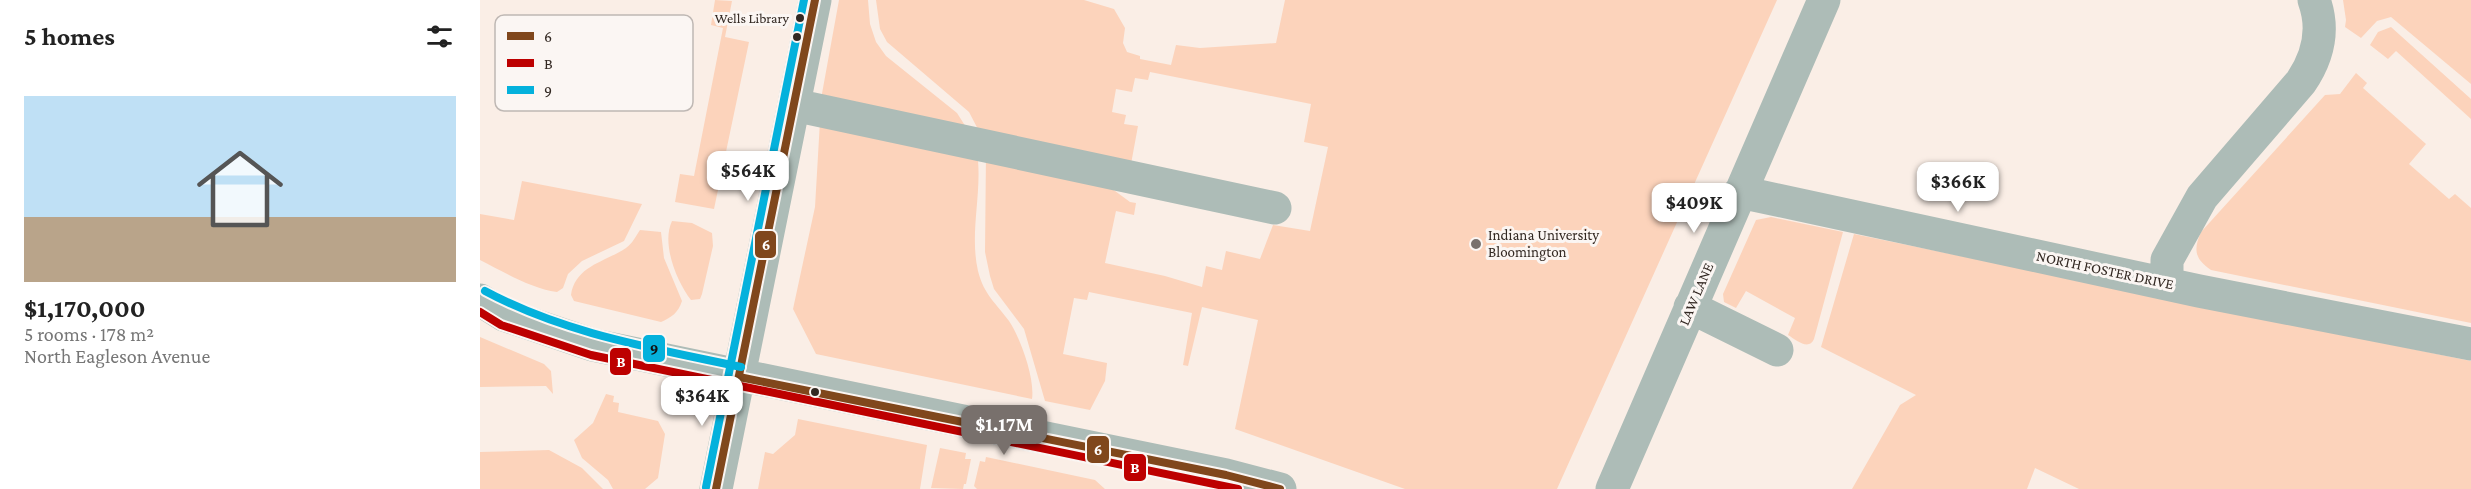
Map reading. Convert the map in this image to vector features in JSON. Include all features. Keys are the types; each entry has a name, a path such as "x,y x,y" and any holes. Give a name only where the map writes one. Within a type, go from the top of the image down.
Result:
{"street":[{"path":"716,489 815,0"},
{"name":"LAW LANE","path":"1612,489 1824,0"},
{"path":"2167,283 2167,260 2202,197 2301,82 2311,67 2317,54 2320,29 2319,14 2314,0"},
{"path":"794,105 1275,208"},
{"name":"NORTH FOSTER DRIVE","path":"1740,192 2167,283 2471,344"},
{"path":"480,300 504,315 593,345 1226,475 1280,489"},
{"path":"1690,307 1777,350"}],"shaded area":[{"name":"Indiana University Bloomington","path":"480,0 2471,0 2471,489 480,489"},
{"path":"715,0 732,1 725,37 749,42 714,209 675,202 680,174 694,176 723,28 711,25"},
{"path":"839,0 868,0 870,24 876,42 886,56 957,113 971,135 821,99"},
{"path":"876,0 1084,0 1114,9 1125,28 1123,43 1127,52 1140,56 1140,59 1171,65 1176,45 1200,48 1276,43 1285,0 1777,0 1557,489 1405,489 1235,429 1258,320 1202,307 1188,366 1183,365 1192,313 1089,292 1087,300 1074,298 1063,354 1107,363 1105,381 1090,410 1045,401 1024,329 994,289 990,276 985,252 986,153 1111,188 1130,202 1136,203 1134,215 1116,211 1105,263 1202,287 1206,266 1222,270 1226,251 1260,259 1273,225 1310,231 1328,147 1304,142 1311,104 1150,72 1148,80 1135,78 1132,92 1116,89 1112,112 1126,115 1124,124 1138,126 1131,164 982,137 969,112 887,42 880,29"},
{"path":"2343,0 2471,0 2471,84 2391,17 2377,21 2361,38 2345,27"},
{"path":"2391,27 2471,99 2471,119 2396,51 2388,59 2370,45 2378,32"},
{"path":"2356,73 2367,83 2363,88 2426,144 2409,164 2449,199 2455,194 2471,208 2471,323 2211,270 2197,254 2196,249 2201,232 2325,95 2340,94"},
{"path":"820,121 977,152 975,241 978,271 987,293 1009,321 1018,338 1029,370 1032,399 816,354 793,309 815,207"},
{"path":"522,181 642,204 624,241 582,261 568,274 563,288 557,292 527,283 480,260 480,214 514,220"},
{"path":"1771,217 1843,232 1814,339 1809,344 1802,343 1788,335 1795,318 1746,291 1736,308 1724,302 1723,294 1756,220"},
{"path":"672,221 692,223 712,233 713,246 700,299 691,300 672,262 668,241"},
{"path":"640,230 661,232 664,258 682,301 676,312 661,322 574,301 571,295 578,277 592,266 626,248"},
{"path":"1854,234 2471,361 2471,489 2079,489 2035,468 2027,489 1852,489 1900,405 1916,395 1821,347"},
{"path":"480,337 544,364 551,371 553,394 546,386 480,387"},
{"path":"606,394 614,396 613,402 619,403 618,412 658,421 665,434 658,478 645,489 613,489 608,480 582,458 574,440 593,423"},
{"path":"798,419 927,445 920,489 758,489 765,452 773,454 795,435"},
{"path":"940,448 966,453 965,459 971,459 963,489 931,488"},
{"path":"549,450 582,468 603,489 480,489 480,452"},
{"path":"986,457 1095,480 1105,489 977,489 974,486 980,461 985,462"}],"transit line":[{"name":"9","path":"706,487 804,0"},
{"name":"6","path":"716,489 815,0"},
{"name":"9","path":"485,291 515,306 578,329 642,346 741,367"},
{"name":"B","path":"480,312 501,325 591,355 1238,489"},
{"name":"6","path":"739,377 1226,475 1280,489"}],"place":[{"name":"Wells Library","path":"800,18"},
{"name":"Indiana University Bloomington","path":"1476,244"}]}
